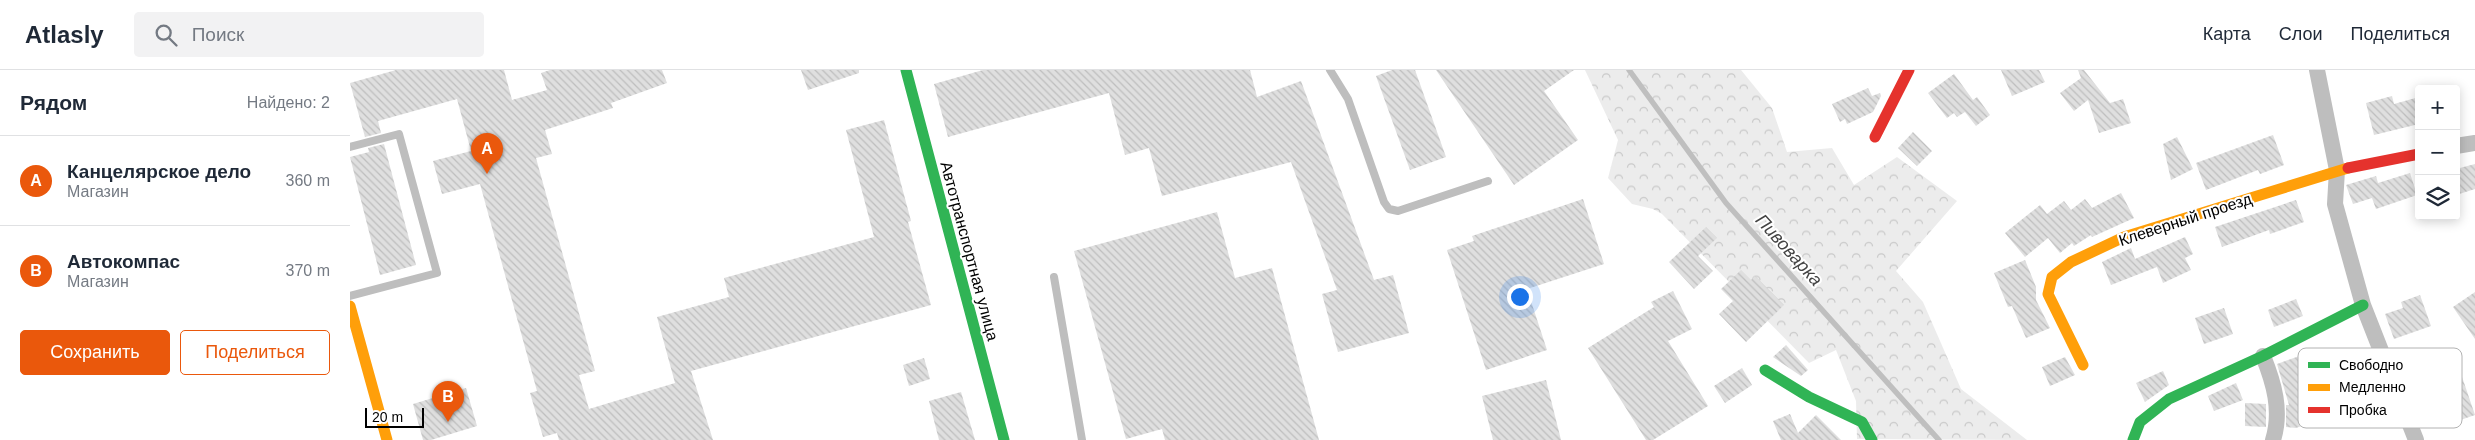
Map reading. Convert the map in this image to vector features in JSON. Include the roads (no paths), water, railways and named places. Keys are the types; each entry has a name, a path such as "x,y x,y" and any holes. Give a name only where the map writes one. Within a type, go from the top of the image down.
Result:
{"street":[{"name":"Автотранспортная улица","path":"906,70 1004,440"},
{"path":"1875,137 1909,70"},
{"path":"2317,70 2337,170 2335,204 2363,305 2380,348"},
{"path":"2460,145 2475,142"},
{"name":"Клеверный проезд","path":"2083,365 2048,294 2052,277 2071,262 2124,237 2337,170 2415,155"},
{"path":"2134,440 2140,422 2169,399 2263,356 2363,305"},
{"path":"350,306 387,440"},
{"path":"2263,356 2271,376 2279,418 2273,440"},
{"path":"1765,370 1809,398 1862,422 1872,440"},
{"path":"2411,428 2416,440"}],"lane":[{"path":"1330,70 1348,99 1384,202 1389,209 1398,210 1488,181"},
{"path":"350,147 399,134 437,273 350,296"},
{"path":"1054,277 1082,440"}],"waterway":[{"name":"Пивоварка","path":"1629,70 1726,203 1939,440"}],"place":[{"name":"Канцелярское дело","path":"487,174"},
{"name":"Автокомпас","path":"448,422"}]}
